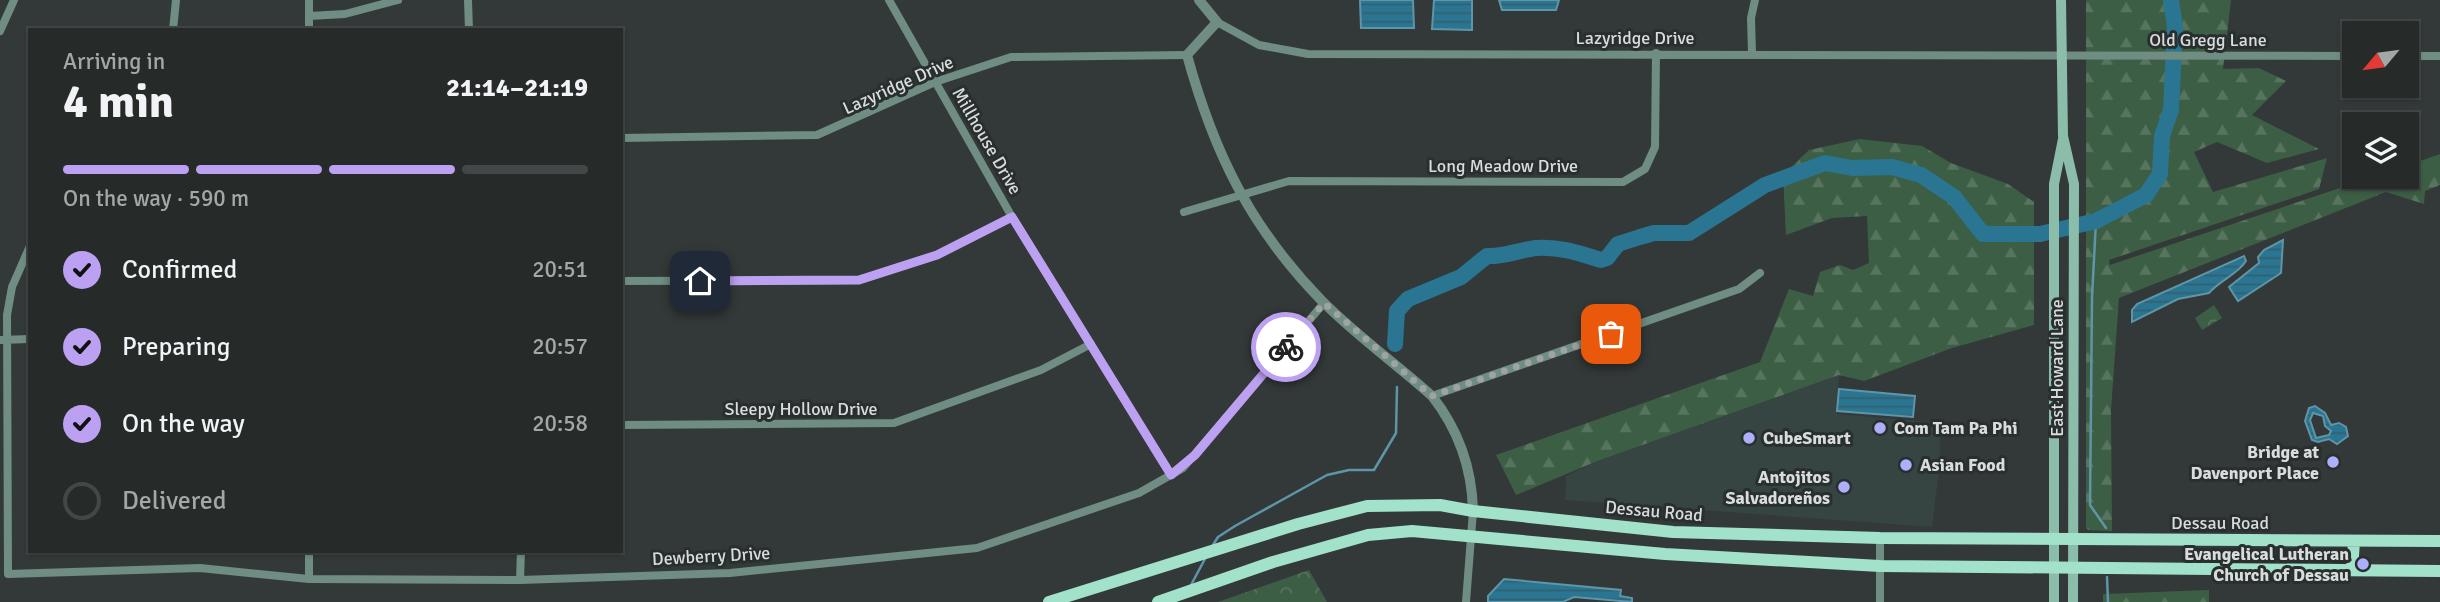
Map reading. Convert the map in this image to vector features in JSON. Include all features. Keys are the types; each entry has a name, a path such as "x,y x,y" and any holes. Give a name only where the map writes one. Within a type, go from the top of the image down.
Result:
{"main road":[{"name":"East Howard Lane","path":"2061,0 2063,136 2074,184 2073,602"},
{"name":"East Howard Lane","path":"2054,602 2054,184 2063,136"},
{"name":"Dessau Road","path":"1049,602 1123,581 1298,523 1369,506 1440,505 1473,511 1673,531 1880,538 2440,541"},
{"path":"1158,602 1241,573 1368,535 1412,531 1665,554 1880,565 2440,571"},
{"path":"2352,570 2354,541"}],"street":[{"path":"0,31 14,0"},
{"path":"173,28 176,0"},
{"path":"309,0 309,28"},
{"path":"309,16 345,15 398,0"},
{"path":"468,0 469,28"},
{"name":"Millhouse Drive","path":"889,0 1012,217 1171,475"},
{"path":"1199,0 1217,22 1187,55 1214,142 1241,194 1271,243 1324,303 1432,396 1453,429 1472,481 1473,511 1466,602"},
{"path":"1752,54 1751,18 1755,0"},
{"name":"Lazyridge Drive","path":"1217,22 1259,45 1308,54 2061,54"},
{"name":"Long Meadow Drive","path":"1184,212 1289,181 1623,183 1645,169 1655,147 1656,53"},
{"name":"Old Gregg Lane","path":"2061,54 2342,56"},
{"name":"Lazyridge Drive","path":"623,138 795,138 817,135 935,82 1011,57 1187,55"},
{"path":"2419,56 2440,56"},
{"path":"623,281 859,280 937,255 1012,217"},
{"path":"28,251 12,287 3,339 28,339"},
{"path":"1432,396 1739,289 1760,273"},
{"name":"Dewberry Drive","path":"3,339 8,574 200,568 309,579 520,580 730,573 977,548 1097,509 1139,494 1171,475 1195,455 1324,303"},
{"name":"Sleepy Hollow Drive","path":"623,425 894,423 1041,370 1091,344"},
{"path":"1880,538 1880,602"},
{"path":"309,553 309,579"},
{"path":"520,580 521,553"}],"shaded area":[{"name":"CubeSmart","path":"1839,375 1837,414 1940,423 1940,463 1932,527 1565,500 1566,476 1595,462"}],"green space":[{"path":"2086,0 2231,0 2223,69 2259,68 2286,81 2252,115 2319,149 2267,163 2217,142 2194,152 2213,192 2327,158 2319,189 2109,260 2110,265 2342,187 2419,189 2419,161 2440,154 2440,185 2425,191 2424,204 2386,192 2119,298 2111,410 2112,531 2088,530"},
{"path":"1860,139 1922,146 1951,163 2008,184 2034,202 2034,325 1952,348 1864,381 1839,375 1595,462 1516,495 1496,455 1760,362 1789,289 1813,296 1820,272 1840,265 1853,270 1869,263 1867,216 1832,218 1786,235 1783,175 1809,150"},
{"path":"2214,305 2222,318 2202,330 2195,318"},
{"path":"1309,570 1327,602 1218,602"},
{"path":"2209,590 2209,602 2103,602 2103,594"}],"water":[{"path":"1360,0 1413,0 1414,28 1361,28"},
{"path":"1434,0 1472,0 1472,30 1432,29"},
{"path":"1499,0 1559,0 1556,10 1502,10"},
{"path":"2283,240 2281,273 2238,301 2229,287 2259,263 2258,257 2264,250"},
{"path":"2244,256 2246,261 2242,266 2209,293 2178,299 2132,322 2132,310 2137,304"},
{"path":"1839,389 1915,396 1913,417 1837,411"},
{"path":"2315,406 2325,413 2331,425 2339,423 2346,427 2348,436 2337,444 2329,439 2318,442 2312,440 2305,421 2309,408","holes":["2313,413 2323,416 2325,426 2331,431 2329,435 2316,438 2310,420"]},
{"path":"1504,579 1621,590 1620,596 1632,598 1632,602 1574,597 1563,602 1488,602 1488,596"}],"waterway":[{"path":"1395,344 1397,311 1408,299 1461,277 1487,256 1552,248 1601,260 1607,258 1618,244 1640,237 1654,233 1689,233 1765,185 1825,163 1852,168 1892,167 1921,175 1954,197 1983,234 2040,234 2096,221 2146,195 2160,174 2162,136 2171,110 2175,27 2171,0"},
{"path":"2096,221 2092,297 2090,505 2106,528"},
{"path":"1213,545 1218,537 1235,526 1327,475 1349,470 1374,470 1396,433 1397,387"},
{"path":"1191,585 1206,557"},
{"path":"2107,577 2108,602"}],"way so far":[{"path":"1286,347 1324,303 1432,396 1611,334"}],"place":[{"name":"Com Tam Pa Phi","path":"1880,428"},
{"name":"CubeSmart","path":"1749,438"},
{"name":"Bridge at Davenport Place","path":"2333,462"},
{"name":"Asian Food","path":"1906,465"},
{"name":"Antojitos Salvadoreños","path":"1844,487"},
{"name":"Evangelical Lutheran Church of Dessau","path":"2363,564"}],"route":[{"path":"700,281 859,280 888,273 937,255 1012,217 1171,475 1183,468 1195,455 1286,347"}]}
